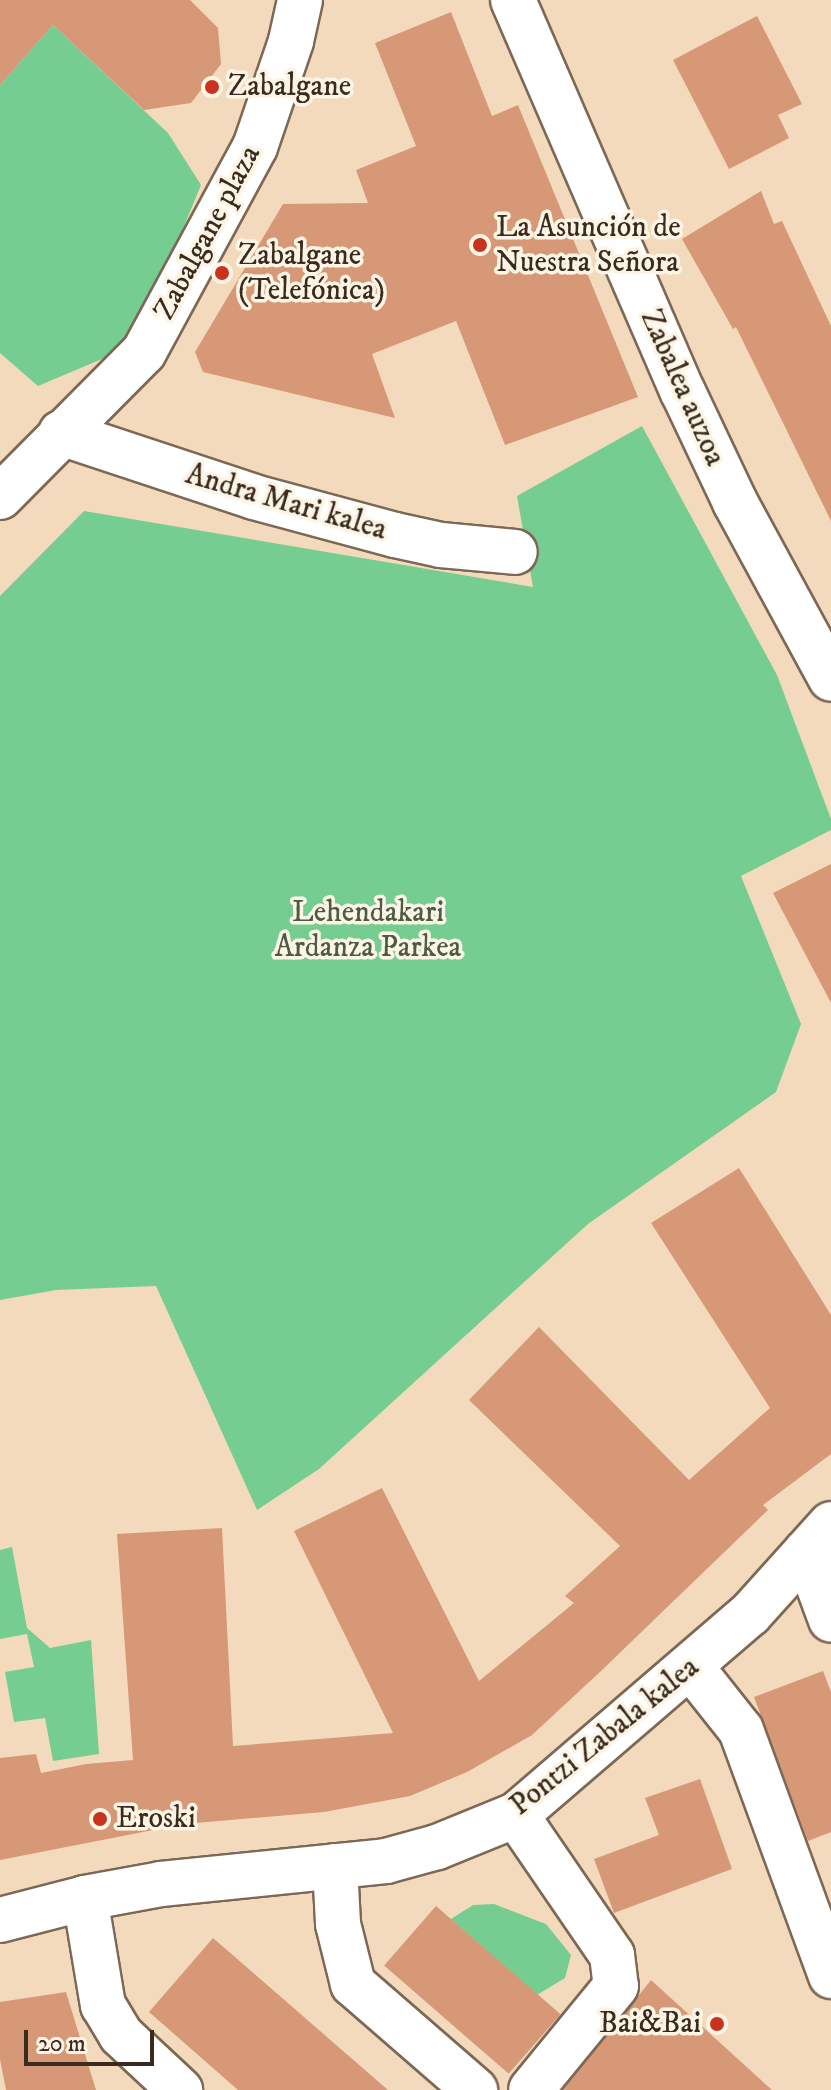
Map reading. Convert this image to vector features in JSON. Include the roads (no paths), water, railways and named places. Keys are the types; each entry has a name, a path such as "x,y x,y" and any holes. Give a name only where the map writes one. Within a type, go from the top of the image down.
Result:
{"street":[{"name":"Zabalgane plaza","path":"0,497 144,352 255,147 291,41 300,0"},
{"name":"Zabalea auzoa","path":"513,0 690,406 735,502 831,679"},
{"name":"Andra Mari kalea","path":"61,433 254,497 395,535 452,547 515,552"},
{"path":"818,1538 831,1620"},
{"name":"Pontzi Zabala kalea","path":"0,1920 85,1898 161,1884 386,1861 437,1847 516,1815 750,1614 818,1538"},
{"path":"691,1667 741,1730 831,1976"},
{"path":"516,1815 612,1955 616,1986 531,2090"},
{"path":"335,1866 338,1924 353,1984 475,2090"},
{"path":"85,1898 103,2005 121,2035 180,2090"}],"place":[{"name":"Zabalgane","path":"212,87"},
{"name":"La Asunción de Nuestra Señora","path":"480,245"},
{"name":"Zabalgane (Telefónica)","path":"222,273"},
{"name":"Eroski","path":"100,1819"},
{"name":"Bai&Bai","path":"717,2024"}],"park label":[{"name":"Lehendakari Ardanza Parkea","path":"368,930"}]}
